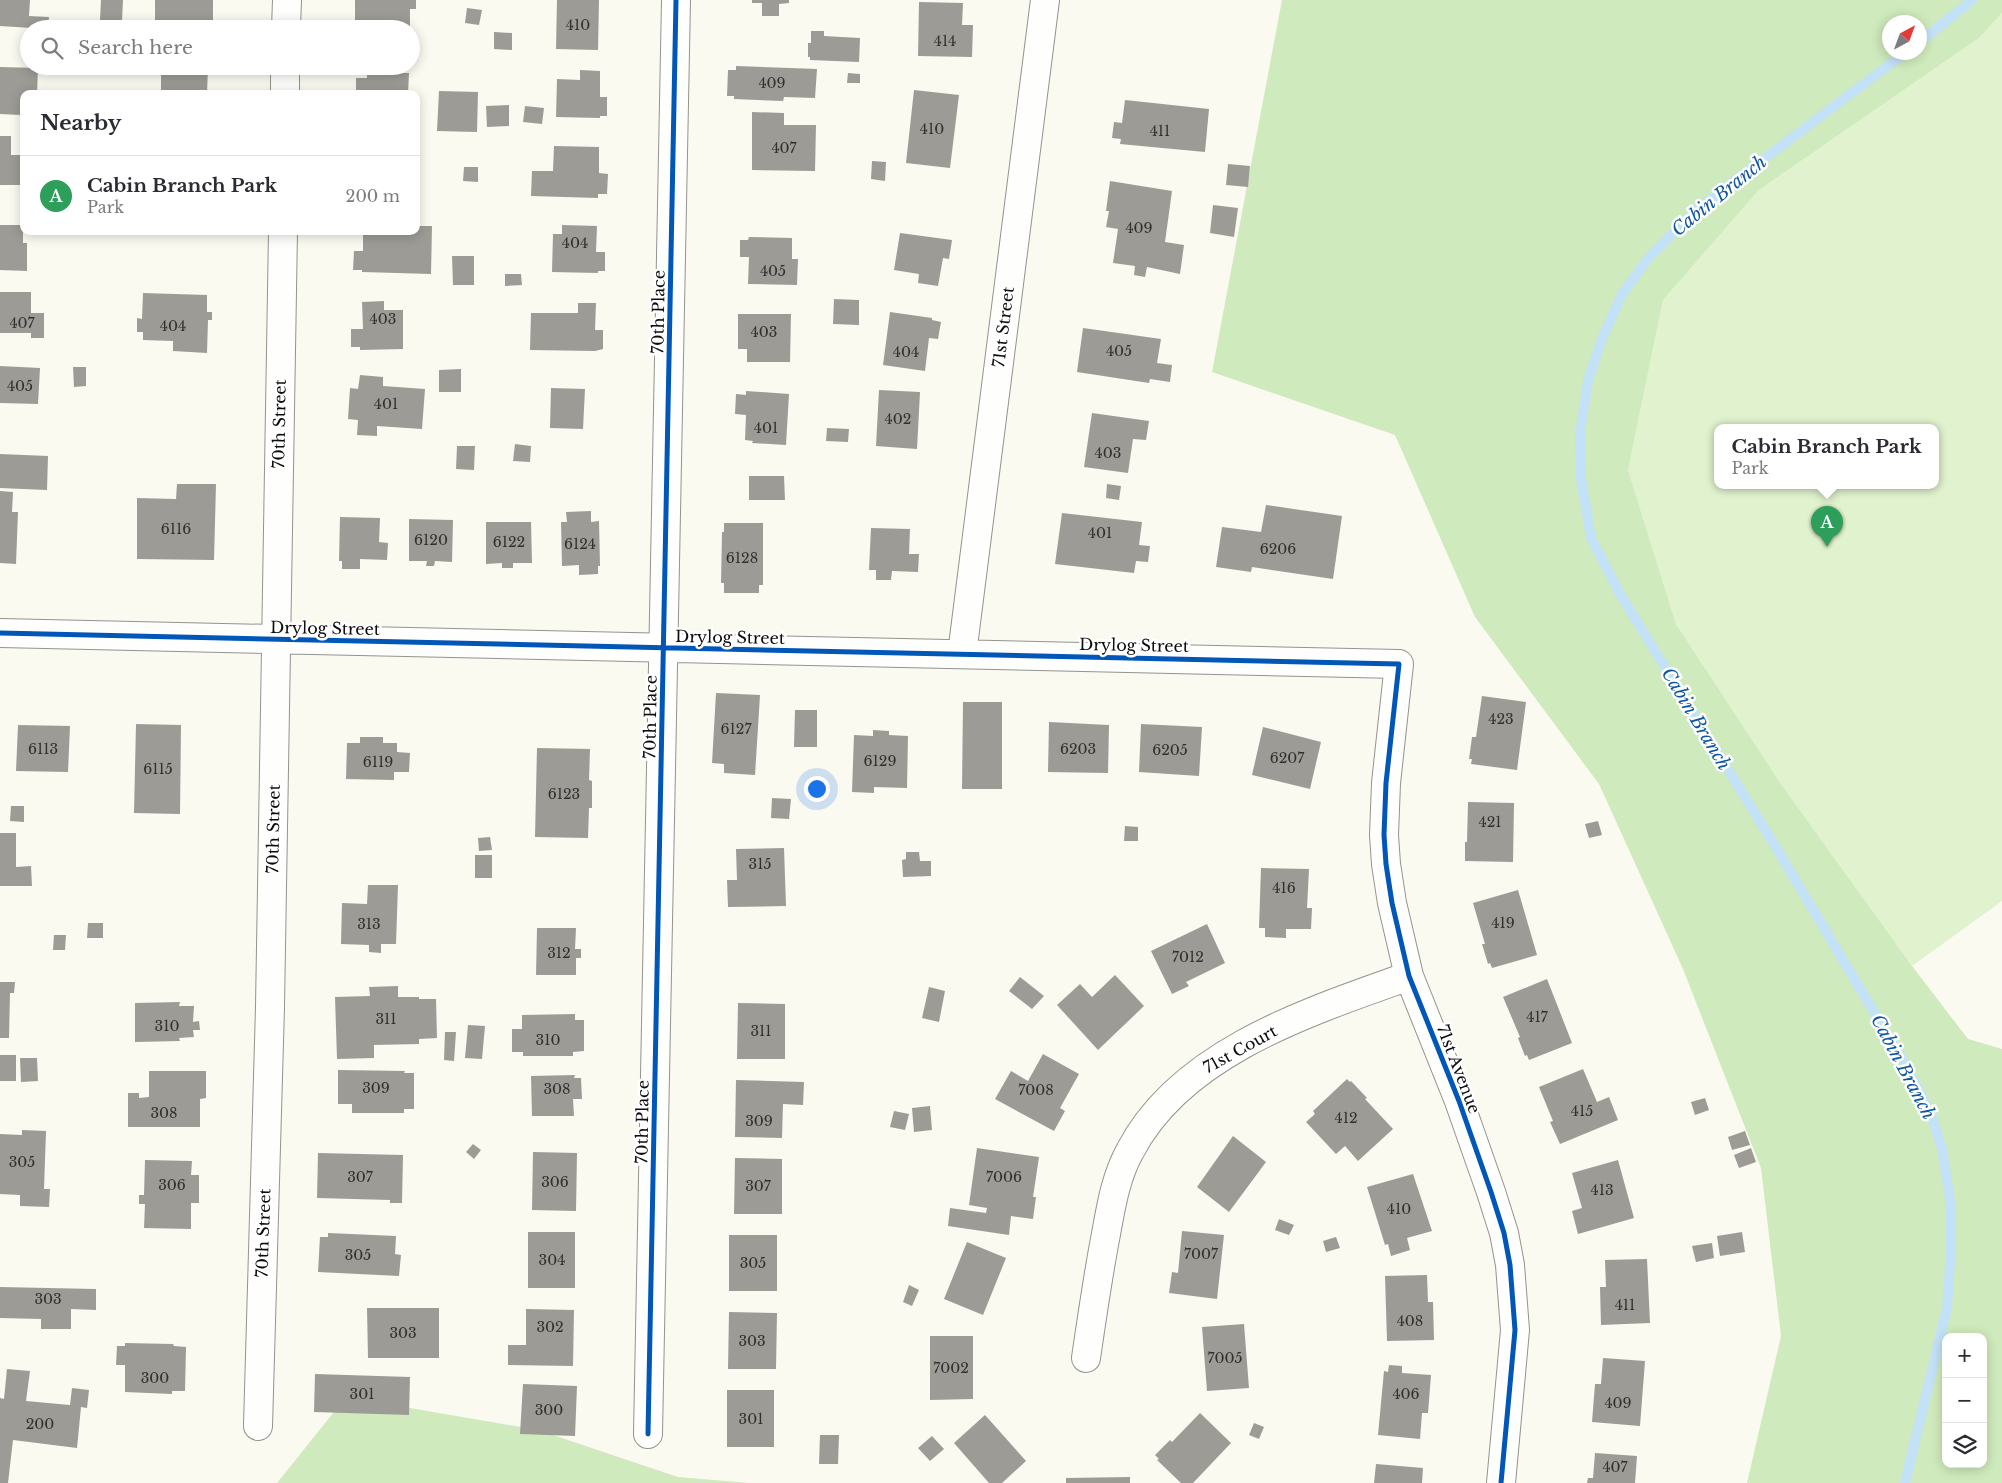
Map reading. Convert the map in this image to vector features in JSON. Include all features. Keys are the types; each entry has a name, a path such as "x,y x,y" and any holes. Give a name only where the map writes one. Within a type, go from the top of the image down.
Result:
{"street":[{"path":"286,20 287,0"},
{"name":"70th Place","path":"648,1434 676,0"},
{"name":"71st Street","path":"962,654 1045,0"},
{"path":"285,90 286,75"},
{"name":"70th Street","path":"258,1426 270,1007 283,235"},
{"name":"Drylog Street","path":"0,633 1399,664"},
{"name":"71st Avenue","path":"1399,664 1386,783 1384,834 1392,904 1409,976 1459,1101 1492,1192 1504,1233 1510,1265 1515,1330 1501,1483"},
{"name":"71st Court","path":"1086,1358 1100,1265 1115,1191 1129,1151 1151,1120 1194,1075 1234,1048 1273,1029 1345,999 1409,976"}],"green space":[{"path":"1282,0 2002,0 2002,13 1979,38 1759,190 1663,300 1628,470 1676,624 1781,784 1912,966 1968,1039 2002,1049 2002,1483 1747,1483 1781,1336 1761,1168 1683,969 1599,784 1475,617 1395,435 1212,372"},
{"path":"2002,13 2002,901 1912,966 1781,784 1676,624 1628,470 1663,300 1759,190 1979,38"},
{"path":"346,1397 538,1430 678,1477 749,1483 277,1483"}],"building":[{"path":"0,0 30,0 29,16 49,17 49,20 20,20 20,27 0,26"},
{"path":"101,0 123,0 122,20 100,20"},
{"path":"155,0 213,0 213,20 155,20"},
{"path":"355,0 416,0 416,9 410,9 410,20 355,20"},
{"path":"557,0 599,0 598,50 556,49"},
{"path":"752,0 789,0 789,3 779,4 779,16 762,16 762,3 752,3"},
{"path":"919,2 963,3 962,25 973,25 972,57 918,56"},
{"path":"467,8 482,10 479,25 465,23"},
{"path":"811,31 824,31 824,36 860,38 859,62 810,60 810,57 808,57 808,43 811,43"},
{"path":"494,32 512,33 512,50 494,49"},
{"path":"736,66 817,69 815,98 784,97 783,101 734,99 734,96 727,96 728,70 736,70"},
{"path":"0,67 20,68 20,75 38,75 37,90 20,90 20,115 0,114"},
{"path":"580,70 600,71 600,97 607,97 607,116 600,116 600,118 556,117 557,79 580,80"},
{"path":"848,73 860,74 860,83 847,83"},
{"path":"161,75 208,75 207,90 161,90"},
{"path":"367,75 409,75 408,90 356,90 356,78 367,78"},
{"path":"914,90 959,95 950,168 906,163"},
{"path":"439,91 478,92 477,132 437,131"},
{"path":"1125,100 1209,109 1205,152 1120,144 1121,139 1112,138 1114,122 1122,123"},
{"path":"509,105 509,126 487,127 486,106"},
{"path":"525,106 544,108 542,124 523,122"},
{"path":"752,112 784,113 784,125 816,125 815,171 752,170"},
{"path":"0,136 11,136 11,155 20,155 20,185 0,185"},
{"path":"554,146 599,147 599,173 608,174 607,194 598,194 598,198 531,196 532,171 553,171"},
{"path":"872,161 886,162 885,181 871,179"},
{"path":"1228,164 1250,166 1248,187 1226,185"},
{"path":"464,167 478,167 478,182 463,181"},
{"path":"1110,181 1172,191 1165,242 1184,245 1180,274 1147,267 1145,277 1134,275 1135,266 1113,263 1118,229 1106,227 1109,211 1106,211"},
{"path":"1213,205 1238,208 1234,237 1210,233"},
{"path":"0,225 20,225 20,235 23,235 23,243 27,243 27,271 0,270"},
{"path":"562,225 597,226 596,252 605,252 605,271 598,271 598,273 552,272 553,234 562,234"},
{"path":"420,226 432,226 431,274 362,272 362,270 353,270 354,251 363,251 363,235 420,235"},
{"path":"900,233 952,240 949,259 943,258 938,286 918,283 919,274 894,270"},
{"path":"749,237 792,238 792,259 798,259 797,285 748,284 749,257 740,257 740,240 748,240"},
{"path":"452,256 474,256 474,285 453,285"},
{"path":"505,274 521,274 522,285 505,286"},
{"path":"0,292 31,292 31,313 44,313 44,338 31,338 31,333 0,333"},
{"path":"143,293 207,295 207,312 212,312 212,320 208,320 207,353 173,351 173,341 143,340 143,332 137,332 137,318 142,319"},
{"path":"834,299 859,300 859,325 833,324"},
{"path":"384,301 384,310 403,310 403,349 360,350 360,347 351,347 351,329 363,329 362,302"},
{"path":"578,303 596,303 595,330 603,330 603,349 595,351 530,350 531,313 578,313"},
{"path":"890,312 932,318 932,320 941,322 938,339 929,338 925,371 883,365"},
{"path":"738,314 791,314 790,362 747,362 747,349 738,349"},
{"path":"1083,328 1161,339 1157,363 1172,365 1170,382 1150,379 1149,383 1077,372"},
{"path":"0,366 40,368 38,404 0,403"},
{"path":"73,367 86,367 86,386 74,387"},
{"path":"461,369 461,392 439,392 439,370"},
{"path":"360,375 383,377 383,386 425,389 422,429 377,426 377,436 357,435 358,420 348,419 350,388 358,389"},
{"path":"551,388 585,389 583,429 550,428"},
{"path":"879,390 920,392 917,449 876,446"},
{"path":"746,391 789,394 786,445 752,443 753,441 745,440 746,415 735,414 736,394 746,395"},
{"path":"1092,413 1149,421 1146,440 1133,439 1128,473 1084,467"},
{"path":"827,428 849,429 848,442 826,441"},
{"path":"515,444 531,446 530,462 513,461"},
{"path":"457,446 475,446 474,470 456,469"},
{"path":"0,454 48,456 47,490 0,488"},
{"path":"749,476 784,476 785,500 749,500"},
{"path":"177,484 216,484 214,560 137,559 137,498 176,499"},
{"path":"1107,484 1121,486 1119,500 1106,498"},
{"path":"0,491 13,492 12,512 18,512 16,564 0,563"},
{"path":"1266,505 1342,516 1333,579 1252,567 1251,572 1216,567 1222,527 1261,532"},
{"path":"591,511 591,522 599,521 600,566 598,566 598,574 579,575 579,565 562,566 561,522 567,522 566,512"},
{"path":"1062,513 1142,522 1139,545 1150,546 1148,562 1136,561 1134,573 1055,564"},
{"path":"340,517 380,518 379,542 388,543 387,560 360,559 360,569 342,569 342,561 339,561"},
{"path":"409,519 453,520 452,562 435,561 434,566 426,566 427,561 409,561"},
{"path":"486,522 531,522 532,563 513,563 513,568 502,568 502,563 486,564"},
{"path":"724,523 763,523 763,585 759,585 759,593 724,593 724,583 721,583 722,532 724,532"},
{"path":"871,528 910,529 909,554 919,554 918,572 892,571 891,580 876,580 876,570 869,570"},
{"path":"716,693 760,695 755,775 724,773 724,764 712,763"},
{"path":"1482,696 1526,702 1517,770 1471,764 1472,759 1469,759 1472,737 1476,737"},
{"path":"963,702 1002,702 1002,789 962,789"},
{"path":"795,710 817,710 817,747 794,747"},
{"path":"1049,722 1109,725 1108,773 1048,772"},
{"path":"136,724 181,725 180,814 134,813"},
{"path":"1141,724 1202,727 1199,776 1139,772"},
{"path":"18,725 70,726 68,772 16,771"},
{"path":"1263,727 1321,742 1310,789 1252,775"},
{"path":"873,730 889,731 889,735 908,736 907,788 874,787 874,793 852,792 854,735 873,736"},
{"path":"360,737 383,737 383,743 397,743 397,752 410,753 409,772 394,772 394,780 346,779 347,743 360,743"},
{"path":"537,748 590,749 589,780 592,781 592,808 589,808 588,838 535,837"},
{"path":"772,798 791,799 789,819 771,818"},
{"path":"1468,802 1514,803 1513,862 1465,861"},
{"path":"11,806 24,806 24,822 10,821"},
{"path":"1598,821 1602,835 1589,838 1585,824"},
{"path":"1125,826 1138,827 1138,841 1124,841"},
{"path":"0,833 16,833 16,867 31,866 32,886 0,886"},
{"path":"490,837 492,850 479,851 478,838"},
{"path":"784,848 786,906 728,907 727,880 737,880 736,849"},
{"path":"906,852 919,852 920,861 931,861 931,876 903,877 902,860 906,859"},
{"path":"475,855 492,855 492,878 475,878"},
{"path":"1261,868 1309,869 1307,908 1312,908 1311,929 1286,929 1286,938 1265,937 1265,928 1259,928"},
{"path":"368,885 398,885 396,944 381,944 381,953 369,952 369,945 341,944 342,903 367,904"},
{"path":"1518,890 1537,955 1492,968 1490,963 1488,964 1482,944 1485,944 1473,903"},
{"path":"88,923 103,923 103,938 87,938"},
{"path":"1207,924 1225,963 1186,982 1189,986 1172,994 1151,951"},
{"path":"537,928 576,928 575,949 581,949 581,958 576,958 576,975 536,975"},
{"path":"54,935 66,935 65,950 53,950"},
{"path":"1115,975 1144,1006 1098,1050 1057,1005 1080,984 1092,997"},
{"path":"1020,977 1044,996 1032,1009 1009,991"},
{"path":"1547,979 1572,1043 1529,1060 1527,1055 1525,1056 1518,1038 1520,1037 1503,997"},
{"path":"0,982 15,982 14,993 10,993 9,1038 0,1038"},
{"path":"398,986 398,997 436,999 437,1038 419,1039 419,1044 374,1045 374,1058 337,1059 335,997 370,996 369,987"},
{"path":"929,987 945,991 939,1022 922,1018"},
{"path":"180,1002 179,1006 194,1006 193,1022 199,1021 200,1030 193,1030 194,1037 179,1038 180,1041 135,1042 135,1003"},
{"path":"738,1003 785,1004 785,1059 737,1059"},
{"path":"575,1014 575,1020 584,1020 584,1051 573,1052 573,1056 523,1056 523,1052 512,1052 512,1029 522,1029 522,1015"},
{"path":"468,1025 485,1026 482,1059 465,1058"},
{"path":"445,1032 456,1032 454,1061 444,1060"},
{"path":"1043,1054 1079,1074 1060,1108 1065,1111 1054,1131 995,1099 1011,1071 1028,1081"},
{"path":"0,1055 16,1055 16,1081 0,1081"},
{"path":"20,1058 37,1058 38,1081 21,1082"},
{"path":"1583,1069 1597,1102 1609,1097 1618,1120 1560,1144 1550,1122 1553,1121 1539,1087"},
{"path":"338,1070 405,1071 404,1073 414,1073 414,1109 404,1109 404,1113 352,1113 352,1104 338,1104"},
{"path":"149,1071 206,1071 206,1098 200,1099 200,1127 128,1127 128,1093 139,1093 139,1098 149,1097"},
{"path":"575,1075 574,1078 581,1078 582,1099 573,1099 574,1116 532,1116 531,1076"},
{"path":"1347,1079 1367,1098 1365,1099 1393,1129 1358,1161 1345,1146 1336,1154 1306,1122 1315,1114 1313,1111"},
{"path":"736,1080 804,1082 803,1105 783,1104 782,1138 735,1137"},
{"path":"1705,1098 1709,1110 1695,1115 1691,1102"},
{"path":"930,1106 932,1130 914,1132 912,1108"},
{"path":"894,1111 909,1114 905,1130 890,1127"},
{"path":"22,1130 46,1131 44,1189 50,1189 49,1207 20,1206 20,1195 0,1194 0,1134 22,1135"},
{"path":"1745,1131 1750,1145 1732,1150 1728,1137"},
{"path":"1233,1136 1266,1162 1229,1212 1197,1187"},
{"path":"473,1144 481,1150 474,1159 466,1152"},
{"path":"977,1148 1039,1157 1033,1197 1036,1197 1033,1219 1011,1216 1009,1235 948,1226 950,1208 986,1213 987,1208 969,1205"},
{"path":"1751,1148 1756,1162 1739,1168 1734,1155"},
{"path":"533,1152 577,1153 576,1211 532,1210"},
{"path":"318,1153 403,1155 402,1203 390,1203 390,1200 317,1198"},
{"path":"735,1158 782,1159 782,1214 734,1214"},
{"path":"145,1160 192,1161 191,1175 199,1175 199,1203 191,1203 191,1229 144,1228 145,1204 139,1204 139,1195 144,1195"},
{"path":"1618,1160 1634,1218 1578,1234 1572,1211 1582,1208 1572,1173"},
{"path":"1413,1174 1432,1231 1407,1238 1410,1250 1391,1256 1388,1244 1385,1245 1367,1187"},
{"path":"1279,1219 1294,1225 1289,1235 1275,1230"},
{"path":"1182,1231 1224,1235 1217,1299 1169,1293 1172,1272 1178,1273"},
{"path":"528,1232 575,1232 575,1288 528,1288"},
{"path":"1742,1232 1745,1252 1720,1256 1717,1236"},
{"path":"328,1233 396,1236 395,1254 401,1255 399,1276 318,1272 320,1237 328,1237"},
{"path":"729,1235 777,1235 777,1291 729,1291"},
{"path":"1336,1237 1340,1248 1326,1252 1323,1241"},
{"path":"967,1242 1006,1258 983,1315 944,1299"},
{"path":"1712,1243 1714,1258 1696,1262 1692,1246"},
{"path":"1647,1259 1650,1323 1601,1325 1600,1287 1606,1287 1605,1260"},
{"path":"1427,1275 1428,1302 1433,1302 1434,1340 1387,1341 1385,1276"},
{"path":"909,1285 919,1290 912,1306 903,1302"},
{"path":"0,1287 96,1289 96,1310 71,1309 71,1329 41,1329 41,1319 0,1318"},
{"path":"367,1308 439,1308 439,1358 368,1358"},
{"path":"526,1309 574,1310 573,1366 508,1365 508,1345 526,1345"},
{"path":"729,1312 777,1313 776,1369 728,1369"},
{"path":"1244,1324 1249,1388 1207,1391 1202,1327"},
{"path":"930,1336 973,1336 973,1399 930,1400"},
{"path":"125,1343 173,1344 174,1346 186,1347 185,1391 172,1391 172,1394 125,1392 125,1365 116,1365 117,1346 125,1346"},
{"path":"1603,1358 1645,1361 1640,1426 1592,1422 1595,1384 1601,1384"},
{"path":"1389,1365 1402,1366 1402,1373 1431,1375 1428,1413 1422,1413 1420,1439 1378,1435 1384,1371 1388,1372"},
{"path":"7,1369 30,1371 26,1401 70,1405 72,1388 89,1390 87,1408 81,1407 77,1448 13,1440 8,1483 0,1483 0,1398 4,1399"},
{"path":"315,1374 410,1377 409,1415 314,1412"},
{"path":"523,1384 577,1386 575,1436 520,1434"},
{"path":"727,1390 774,1390 774,1447 727,1447"},
{"path":"1200,1413 1231,1443 1193,1483 1181,1483 1157,1460 1159,1459 1155,1455 1170,1440 1172,1442"},
{"path":"985,1415 1026,1461 1002,1483 989,1483 954,1443"},
{"path":"1254,1423 1264,1427 1259,1439 1249,1435"},
{"path":"820,1435 839,1435 838,1464 819,1464"},
{"path":"932,1436 944,1449 930,1461 918,1448"},
{"path":"1595,1453 1637,1456 1635,1483 1587,1483 1588,1478 1593,1478"},
{"path":"1376,1464 1423,1468 1422,1483 1374,1483"},
{"path":"1130,1477 1130,1483 1066,1483 1066,1478"}],"waterway":[{"name":"Cabin Branch","path":"1927,36 1972,0"},
{"name":"Cabin Branch","path":"1895,60 1697,209 1649,257 1622,294 1603,336 1588,380 1580,433 1581,478 1591,538 1620,594 1780,854 1908,1069 1932,1116 1942,1149 1950,1199 1951,1249 1947,1308 1905,1483"}],"cycle path":[{"path":"648,1434 676,0"},
{"path":"0,633 1399,664 1386,783 1384,835 1386,864 1392,903 1409,976 1459,1101 1491,1192 1504,1233 1510,1265 1515,1330 1501,1483"}],"place":[{"name":"Cabin Branch Park","path":"1827,547"}]}
